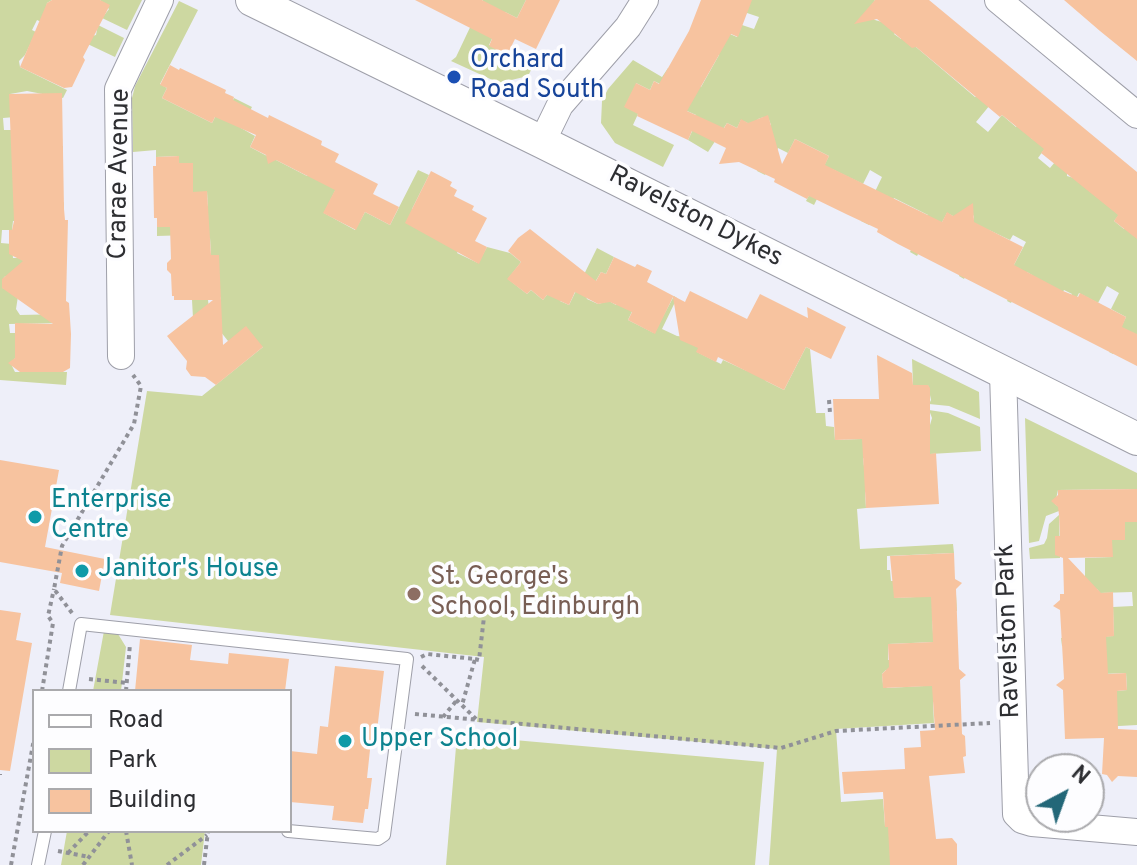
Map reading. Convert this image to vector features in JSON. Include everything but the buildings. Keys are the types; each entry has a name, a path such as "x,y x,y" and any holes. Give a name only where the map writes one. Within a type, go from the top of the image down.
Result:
{"street":[{"name":"Crarae Avenue","path":"121,356 118,89 160,0"},
{"name":"Ravelston Dykes","path":"252,0 1137,439"},
{"path":"542,142 560,105 628,27 645,0"},
{"path":"998,0 1137,115"},
{"name":"Ravelston Park","path":"1003,372 1015,809 1018,817 1032,823 1137,832"}],"lane":[{"path":"69,689 81,624 407,659 382,837 292,831"},
{"path":"38,865 45,833"}],"path":[{"path":"42,689 53,623 48,616 62,546 134,424 141,386 121,356"},
{"path":"829,400 830,413"},
{"path":"54,589 81,624"},
{"path":"477,720 415,660 427,654 479,660 484,617"},
{"path":"126,689 132,630"},
{"path":"462,705 475,659"},
{"path":"72,677 127,683"},
{"path":"443,717 457,700"},
{"path":"400,713 781,748 836,731 1012,722"},
{"path":"11,865 32,750"},
{"path":"68,853 87,833"},
{"path":"83,865 107,833"},
{"path":"126,833 132,865"},
{"path":"167,865 207,833"},
{"path":"204,865 207,833"}],"green space":[{"path":"0,0 52,0 47,3 46,11 92,36 96,35 98,25 124,38 115,57 37,20 32,30 36,32 19,61 20,67 67,90 63,98 27,91 10,94 15,117 3,118 4,130 15,130 16,147 63,146 63,153 30,154 64,203 64,209 45,209 44,220 13,221 12,230 2,230 1,243 12,244 13,258 65,258 4,277 2,288 19,290 16,309 20,315 66,314 66,323 9,324 10,333 15,333 12,366 15,372 67,372 66,385 0,380"},
{"path":"100,0 142,0 127,30 102,18 109,9"},
{"path":"483,0 526,0 517,18 505,12 489,45 532,68 528,76 499,83 451,61 456,57"},
{"path":"747,0 875,0 867,13 875,20 900,27 894,34 901,39 911,27 909,45 916,47 975,97 1004,88 976,122 988,132 1002,115 1016,127 1032,108 1031,138 1046,147 1038,158 1050,168 1083,128 1067,176 1074,178 1119,215 1114,221 1124,229 1137,226 1137,334 1121,339 1113,354 1109,352 1126,317 1111,309 1119,293 1107,286 1098,303 1079,293 1063,326 1057,323 1072,294 1064,290 1062,294 1027,272 1011,303 1007,301 1016,284 1006,280 1026,242 1013,235 1010,240 989,230 964,279 959,276 974,217 972,212 965,209 957,218 947,213 934,237 928,235 917,256 910,252 928,215 894,198 888,209 879,205 869,225 861,221 882,177 870,170 863,184 832,169 814,205 806,201 829,156 795,139 788,153 778,148 765,175 757,171 774,137 768,133 771,125 764,117 758,119 754,126 741,120 737,128 727,123 708,152 688,140 696,123 696,115 685,110 666,87 654,81 650,90 636,83 638,114 633,125 674,145 663,167 615,143 601,123 602,101 608,89 633,60 662,77 668,68 701,87 719,55 713,27 737,37 742,25 754,29 759,17 747,13"},
{"path":"179,1 198,10 160,84 167,88 162,98 212,123 217,113 225,116 234,98 252,107 241,128 255,136 250,147 267,156 267,159 276,160 307,176 345,171 324,213 355,230 365,212 390,225 418,170 429,175 412,209 460,248 457,253 478,263 487,247 510,253 521,262 508,279 527,294 531,290 543,300 557,282 569,283 560,301 569,305 597,248 614,257 606,274 601,272 585,294 587,299 598,304 609,301 616,305 619,302 635,305 628,320 654,333 674,296 677,298 662,329 677,336 703,339 697,352 721,364 723,360 747,371 753,359 766,381 784,390 806,347 810,349 816,413 825,413 826,426 834,427 835,440 886,438 930,425 932,418 929,410 948,413 980,427 981,451 863,458 867,491 866,508 857,509 860,549 953,544 954,553 887,556 887,570 890,570 891,581 894,581 895,598 956,595 957,611 932,613 933,633 958,641 888,644 888,660 912,659 913,668 886,670 882,674 883,684 887,688 960,684 933,702 934,723 836,729 841,802 883,799 885,826 930,824 890,849 890,865 769,865 777,749 477,722 484,657 110,615 147,391 202,396 263,347 228,341 209,317 193,318 192,300 208,300 209,308 221,305 218,295 219,256 211,255 210,238 157,236 157,227 179,227 208,209 207,192 193,192 193,163 179,163 179,156 156,157 156,150 133,152 132,98 135,86"},
{"path":"912,359 979,392 980,419 949,406 929,404 928,385 913,385"},
{"path":"1025,418 1137,473 1137,489 1058,490 1055,504 1059,511 1046,516 1039,541 1029,543"},
{"path":"1059,515 1060,558 1030,559 1029,548 1044,544 1049,524"},
{"path":"1106,522 1137,522 1137,725 1065,729 1117,691 1127,690 1126,673 1102,674 1106,644 1062,646 1061,638 1114,636 1113,607 1133,606 1132,592 1100,593 1097,589 1064,594 1064,581 1085,580 1085,558 1112,557 1112,540 1125,540 1125,527"},
{"path":"104,631 118,634 126,647 121,689 93,689"},
{"path":"457,735 764,762 755,865 446,865"},
{"path":"67,833 205,833 201,865 61,865"}],"place":[{"name":"Orchard Road South","path":"454,77"},
{"name":"Enterprise Centre","path":"35,517"},
{"name":"Janitor's House","path":"82,571"},
{"name":"St. George's School, Edinburgh","path":"414,594"},
{"name":"Upper School","path":"345,741"}]}
